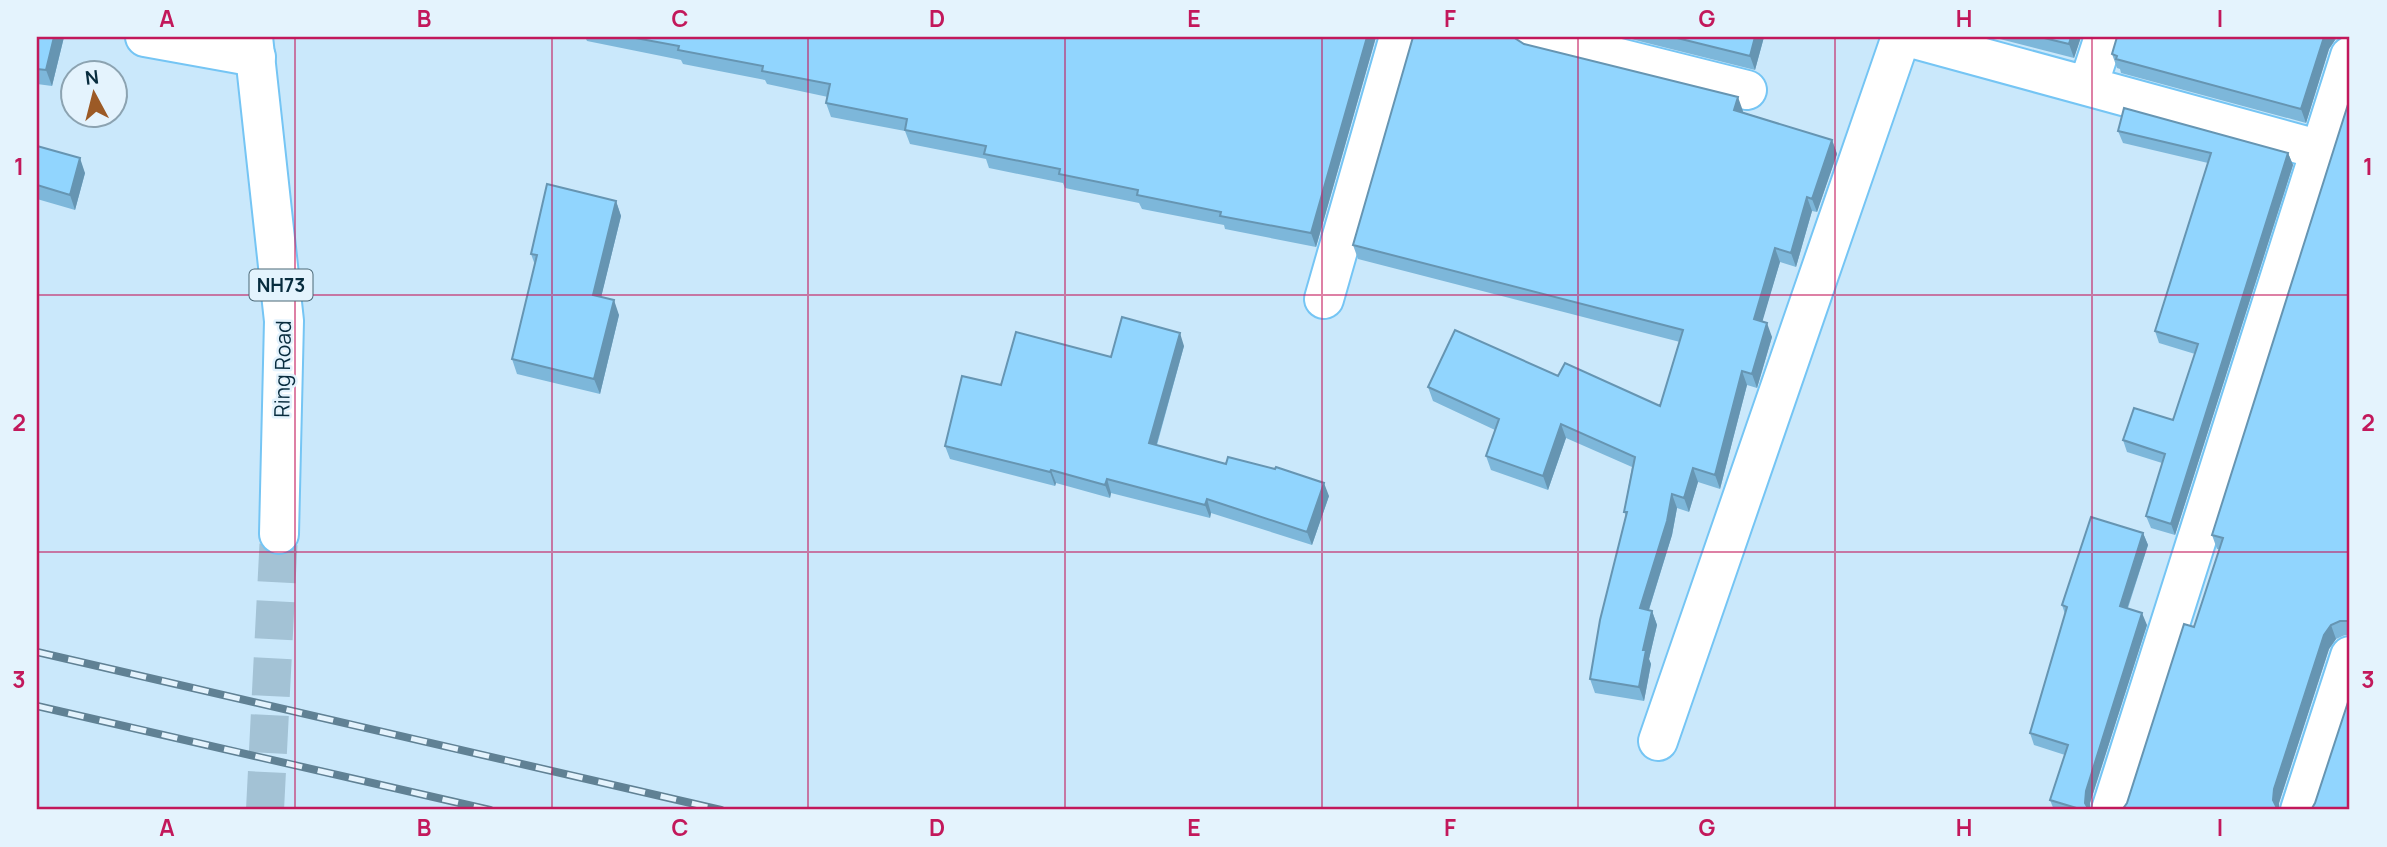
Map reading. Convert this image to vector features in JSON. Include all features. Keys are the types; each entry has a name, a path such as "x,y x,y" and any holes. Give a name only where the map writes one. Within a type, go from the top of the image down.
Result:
{"main road":[{"path":"145,37 255,47"},
{"path":"1324,299 1399,37"},
{"path":"1535,37 1747,90"},
{"path":"1658,741 1904,37 2321,150"},
{"path":"2088,86 2104,37"},
{"name":"Ring Road","path":"255,47 284,321 279,534"},
{"path":"2111,810 2350,56"},
{"path":"2300,810 2350,656"}],"building":[{"path":"37,37 54,37 46,70 37,69"},
{"path":"630,37 1367,37 1311,233 1220,216 1221,212 1137,195 1138,190 1059,174 1060,169 984,154 986,146 905,130 907,119 826,103 830,84 762,71 763,66 678,50 679,46"},
{"path":"1413,37 1513,37 1524,44 1738,97 1734,110 1832,140 1812,199 1807,197 1791,253 1775,248 1754,319 1767,323 1752,374 1742,371 1715,475 1693,468 1684,498 1672,494 1667,521 1640,608 1652,611 1643,650 1646,650 1639,687 1590,679 1600,620 1627,512 1624,512 1635,457 1561,424 1543,476 1486,456 1499,419 1428,387 1455,330 1558,376 1565,363 1660,406 1683,330 1353,245"},
{"path":"1673,37 1755,37 1750,56"},
{"path":"2040,37 2071,37 2069,44"},
{"path":"2117,37 2324,37 2301,109 2116,59 2117,56 2112,54"},
{"path":"2350,98 2350,621 2331,625 2324,635 2274,789 2273,800 2278,810 2122,810 2127,803 2184,624 2194,627 2223,538 2212,535"},
{"path":"2124,108 2288,153 2171,524 2146,516 2165,454 2123,440 2134,408 2173,420 2198,344 2155,331 2211,153 2118,131"},
{"path":"37,146 80,158 70,195 37,185"},
{"path":"547,184 616,201 593,295 614,300 594,379 512,359 537,255 531,254"},
{"path":"1122,317 1180,333 1149,443 1226,464 1228,457 1275,469 1276,467 1324,483 1307,532 1207,499 1205,505 1107,479 1105,485 945,446 962,376 1001,385 1016,332 1111,357"},
{"path":"2091,517 2143,533 2120,606 2142,613 2086,791 2085,803 2089,810 2083,810 2050,800 2068,745 2030,733 2067,607 2062,605"},
{"path":"2350,696 2350,810 2311,810 2315,803"}],"tunnel":[{"path":"265,810 279,534"}],"railway":[{"path":"37,652 721,810"},
{"path":"37,706 490,810"}]}
